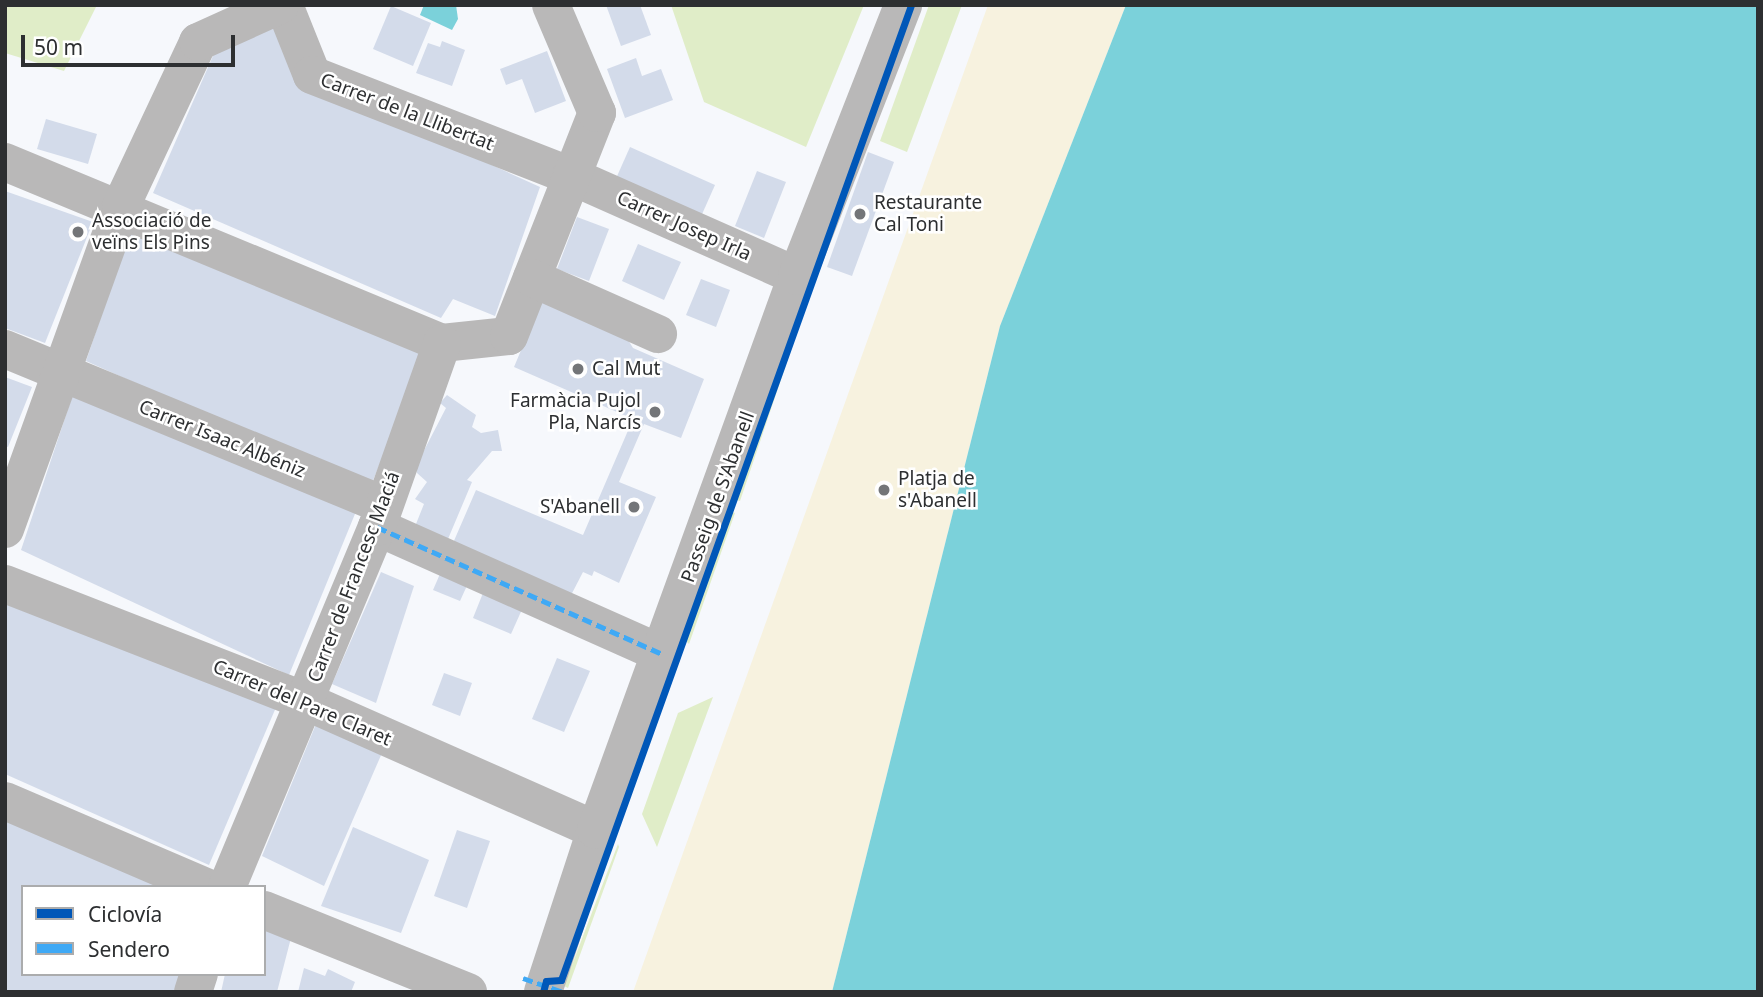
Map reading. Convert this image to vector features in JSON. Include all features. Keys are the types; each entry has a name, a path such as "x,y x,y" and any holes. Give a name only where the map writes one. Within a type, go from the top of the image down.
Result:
{"street":[{"path":"5,529 15,469 60,373 121,206 198,42 282,5"},
{"name":"Carrer de la Llibertat","path":"282,5 313,75 571,176"},
{"path":"5,162 121,206 442,343 509,336 597,113 551,5"},
{"name":"Passeig de S'Abanell","path":"543,992 596,830 797,276 903,5"},
{"name":"Carrer Josep Irla","path":"571,176 797,276"},
{"path":"532,278 658,334"},
{"name":"Carrer de Francesc Maciá","path":"228,885 380,516 442,343"},
{"name":"Carrer Isaac Albéniz","path":"5,349 380,516 662,654"},
{"name":"Carrer del Pare Claret","path":"5,584 305,701 596,830"},
{"path":"5,801 201,885"},
{"path":"266,912 468,992"}],"green space":[{"path":"5,5 97,5 64,71 5,53"},
{"path":"671,5 864,5 806,147 704,102"},
{"path":"929,5 962,5 907,152 880,141"},
{"path":"793,344 740,501 736,500 791,346"},
{"path":"732,512 735,513 689,644 686,641"},
{"path":"713,697 657,847 642,814 678,713"},
{"path":"618,844 619,847 568,988 564,986"}],"sand":[{"name":"Platja de s'Abanell","path":"988,5 1126,5 1000,326 832,992 633,992"}],"water":[{"path":"424,5 456,5 458,19 452,30 420,15"},
{"path":"1126,5 1758,5 1758,992 832,992 1000,326"}],"building":[{"path":"606,5 640,5 651,35 621,46"},
{"path":"391,6 431,23 413,66 373,49"},
{"path":"278,20 301,78 540,187 495,316 453,299 441,318 153,193 216,49"},
{"path":"442,41 465,50 452,86 416,73 428,43 440,47"},
{"path":"547,51 566,101 535,113 522,79 506,85 500,69"},
{"path":"636,58 642,76 661,69 673,100 625,118 607,69"},
{"path":"46,119 97,134 88,164 37,149"},
{"path":"630,147 715,185 699,221 614,183"},
{"name":"Restaurante Cal Toni","path":"868,152 894,162 852,276 827,267"},
{"path":"757,171 786,182 764,238 735,226"},
{"path":"5,191 93,222 45,343 5,328"},
{"path":"577,217 609,229 589,281 557,269"},
{"path":"130,231 426,350 370,488 86,361"},
{"path":"638,244 681,262 664,300 622,281"},
{"path":"701,279 730,290 716,327 686,315"},
{"path":"546,291 617,322 633,348 704,379 681,438 644,424 619,482 656,497 619,583 594,571 592,576 583,572 568,601 450,550 476,490 583,535 633,419 514,367"},
{"path":"5,377 32,387 8,447 5,446"},
{"path":"75,388 357,509 289,675 21,550"},
{"path":"447,395 476,415 472,427 481,433 498,430 502,451 492,451 467,480 472,482 448,539 414,529 424,504 415,499 427,482 417,473 416,466 446,408 440,403"},
{"path":"443,567 470,579 460,601 433,590"},
{"path":"381,572 414,586 376,703 332,684"},
{"path":"485,588 524,605 511,634 473,618"},
{"path":"5,595 277,705 209,865 5,774"},
{"path":"557,658 590,671 564,732 532,719"},
{"path":"444,673 472,683 460,716 432,705"},
{"path":"316,724 382,753 324,886 262,856"},
{"path":"5,812 175,885 21,885 21,976 179,976 175,992 5,992"},
{"path":"353,827 429,860 401,933 321,906"},
{"path":"457,830 490,841 467,908 434,896"},
{"path":"266,928 292,934 277,992 221,992 225,976 266,976"},
{"path":"304,968 325,976 328,969 355,982 351,992 298,992"}],"marked path":[{"path":"377,527 662,654"},
{"path":"523,978 563,992"}],"cycle path":[{"path":"543,992 546,981 561,980 911,5"}],"place":[{"name":"Restaurante Cal Toni","path":"860,214"},
{"name":"Associació de veïns Els Pins","path":"78,232"},
{"name":"Cal Mut","path":"578,369"},
{"name":"Farmàcia Pujol Pla, Narcís","path":"655,412"},
{"name":"Platja de s'Abanell","path":"884,490"},
{"name":"S'Abanell","path":"634,507"}]}
